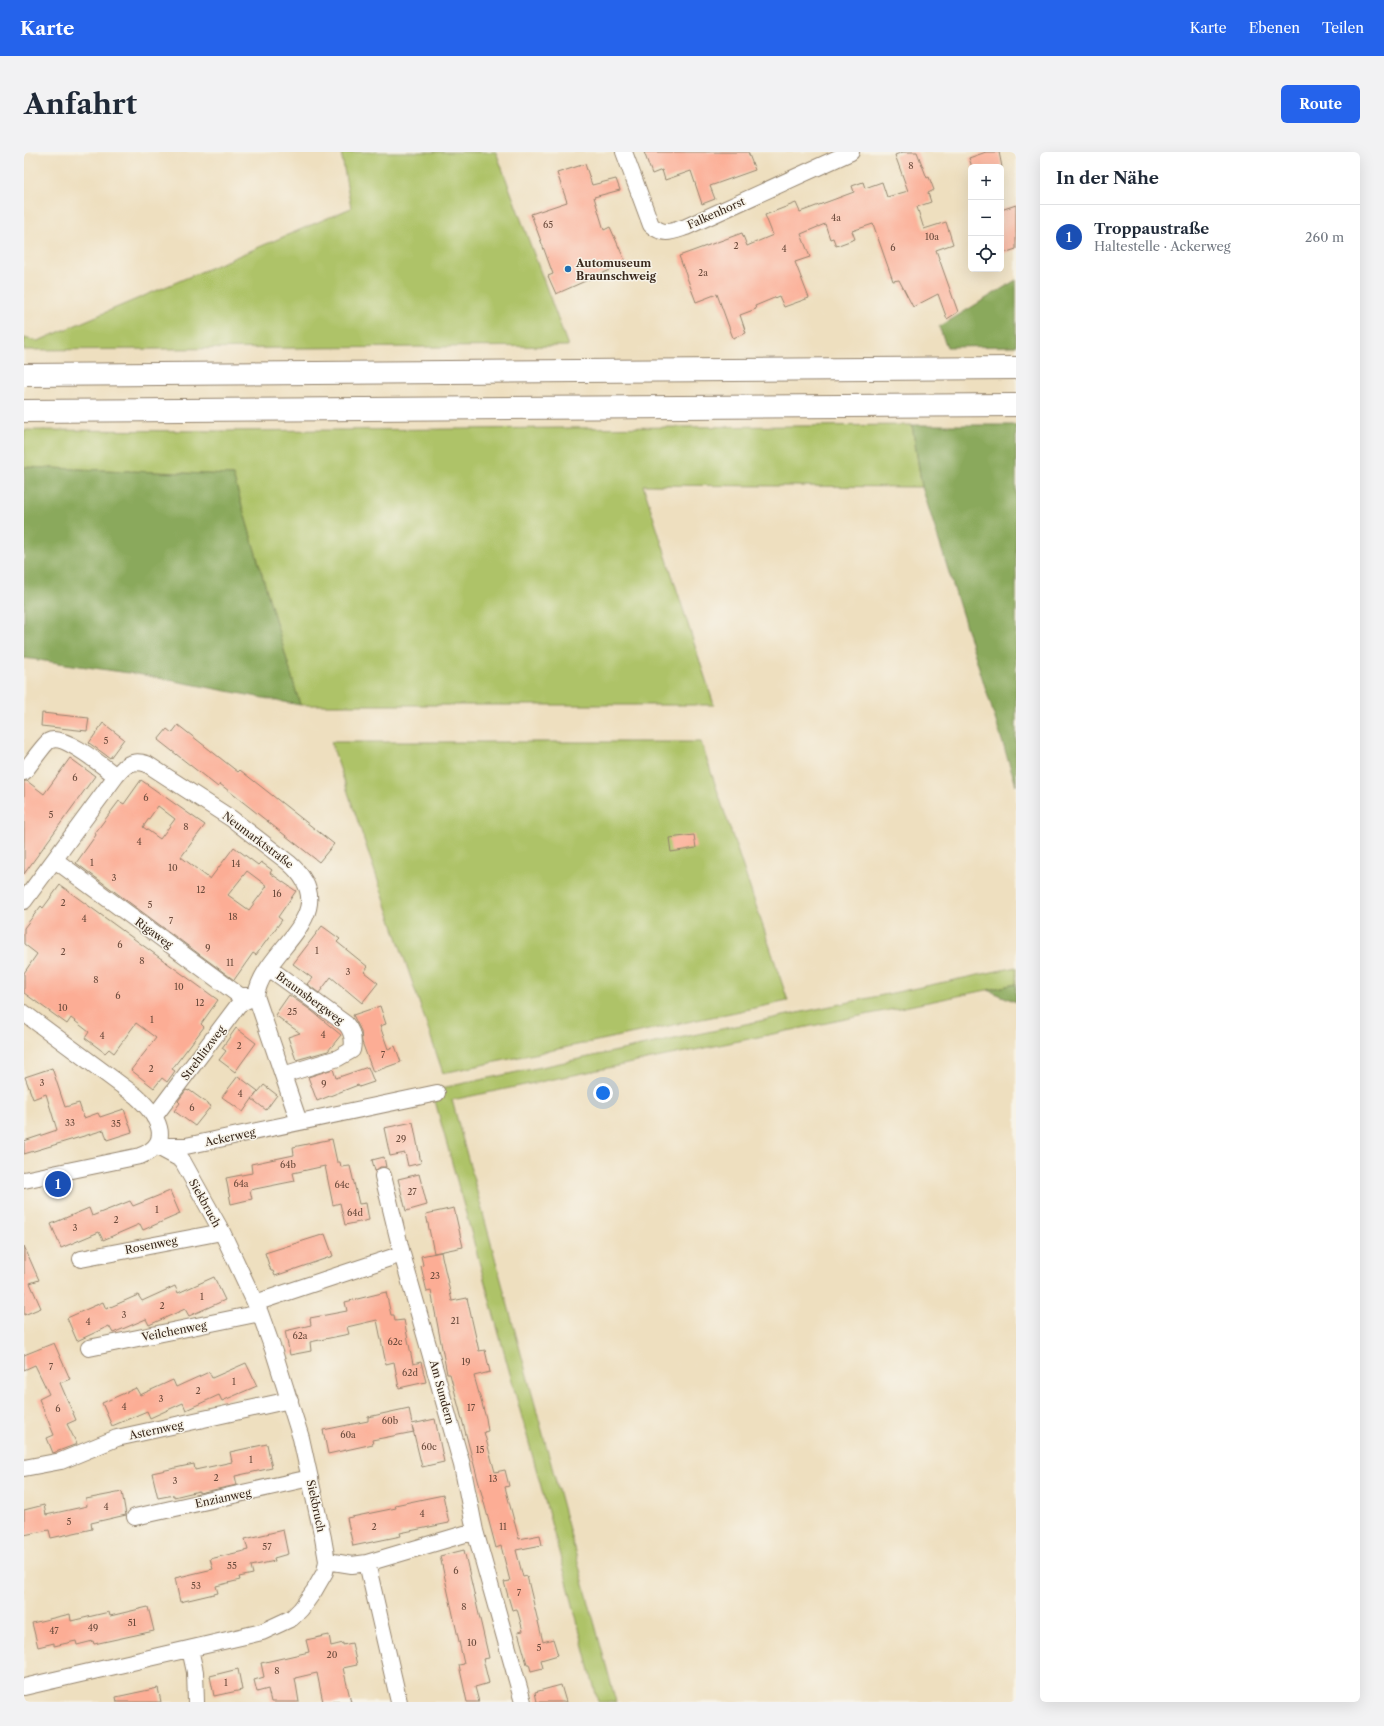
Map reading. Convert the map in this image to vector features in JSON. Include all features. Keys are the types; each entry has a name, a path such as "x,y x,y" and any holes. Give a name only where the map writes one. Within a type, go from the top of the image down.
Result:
{"highway":[{"path":"24,375 1016,368"},
{"path":"24,411 1016,405"}],"street":[{"name":"Falkenhorst","path":"624,152 651,225 658,231 668,233 686,227 851,152"},
{"path":"24,772 48,741 56,739 82,750 116,776"},
{"name":"Neumarktstraße","path":"24,901 116,776 128,764 140,761 232,819 298,870 307,884 310,902 309,909 297,929 259,981 256,996"},
{"name":"Rigaweg","path":"54,860 240,996 256,996"},
{"name":"Braunsbergweg","path":"269,968 346,1024 350,1029 353,1043 352,1050 338,1058 284,1075"},
{"path":"256,996 299,1122"},
{"name":"Strehlitzweg","path":"154,1117 240,1004 256,996"},
{"path":"24,1013 136,1096 154,1117 160,1136 152,1151 140,1156 24,1180"},
{"name":"Ackerweg","path":"156,1146 186,1146 437,1093"},
{"name":"Siekbruch","path":"156,1146 182,1160 222,1232 257,1308 290,1400 310,1478 327,1561"},
{"name":"Am Sundern","path":"383,1176 402,1254 460,1458 470,1499 475,1531 523,1702"},
{"name":"Rosenweg","path":"81,1259 222,1232"},
{"path":"257,1308 402,1254"},
{"name":"Veilchenweg","path":"89,1348 257,1308"},
{"name":"Asternweg","path":"24,1468 61,1461 117,1438 290,1400"},
{"name":"Enzianweg","path":"135,1517 310,1478"},
{"path":"24,1687 262,1632 292,1618 301,1609 325,1572 327,1561 352,1565 367,1563 475,1531"},
{"path":"367,1563 399,1702"},
{"path":"190,1649 195,1672 196,1702"}],"green space":[{"path":"341,152 496,152 568,346 24,350 24,338 38,341 351,208"},
{"path":"1016,280 1016,346 947,347 939,327"},
{"path":"912,425 922,487 643,485 714,705 300,705 233,475 24,467 24,430 221,431"},
{"path":"912,425 1016,425 1016,785 922,487"},
{"path":"24,467 233,475 300,705 143,675 24,658"},
{"path":"331,742 701,742 788,1001 443,1073"},
{"path":"1016,967 1016,984 452,1100 616,1702 598,1702 565,1574 432,1090"},
{"path":"1016,984 1016,1002 988,990"}],"building":[{"path":"644,152 748,152 755,170 710,186 715,199 702,204 691,171 665,180 662,170 652,174"},
{"path":"903,152 917,152 927,178 929,177 934,190 928,193 931,202 917,207 924,229 946,222 953,244 936,250 958,312 947,319 938,294 913,307 899,280 893,281 873,224 852,231 855,239 836,246 833,238 830,239 825,224 801,234 810,257 795,262 809,298 784,307 779,296 755,306 756,309 740,315 746,333 733,338 717,294 696,302 679,256 742,233 747,246 773,235 765,215 796,203 800,212 854,192 852,186 863,182 865,188 882,182 887,197 908,191 895,155"},
{"path":"986,152 999,152 1001,164 971,164 969,158"},
{"path":"585,164 592,185 616,179 620,190 594,197 604,230 610,227 626,263 556,294 548,276 553,274 531,214 567,202 557,173"},
{"path":"1016,205 1016,249 1004,253 1004,236 1004,209"},
{"path":"42,713 89,718 87,731 41,726"},
{"path":"103,723 124,739 110,758 89,743"},
{"path":"178,725 238,772 240,770 334,844 319,862 220,784 218,787 158,740 167,729 172,733"},
{"path":"70,758 95,776 24,874 24,781 27,781 44,794"},
{"path":"141,780 205,825 181,857 210,879 234,847 258,865 261,862 272,870 270,873 296,891 278,917 282,920 256,955 253,953 234,980 76,863 96,835 95,833 119,801 124,804","holes":["158,806 175,819 160,839 143,827","247,871 267,886 249,910 228,895"]},
{"path":"694,835 696,848 671,852 669,838"},
{"path":"60,885 218,1000 201,1024 204,1027 172,1069 175,1071 167,1082 162,1078 154,1088 131,1070 156,1038 136,1023 114,1053 109,1049 105,1053 85,1038 89,1032 71,1018 67,1024 24,993 24,973 37,954 24,944 24,928 41,906 43,908"},
{"path":"322,926 340,939 337,942 368,967 364,972 378,983 362,1003 331,977 319,993 307,984 312,978 293,964"},
{"path":"289,995 312,1011 341,1035 328,1051 296,1060 288,1037 300,1033 275,1015"},
{"path":"380,1006 386,1024 380,1026 388,1049 395,1046 401,1062 373,1072 362,1042 361,1031 353,1015"},
{"path":"236,1028 256,1043 235,1072 219,1060 226,1051 222,1048"},
{"path":"368,1067 374,1082 359,1087 358,1085 317,1101 308,1077 333,1069 336,1078"},
{"path":"52,1068 65,1107 79,1103 84,1118 98,1113 100,1117 124,1109 132,1132 107,1140 104,1130 24,1154 24,1141 57,1130 46,1094 33,1099 25,1077"},
{"path":"238,1076 258,1091 243,1112 222,1097"},
{"path":"264,1085 277,1095 266,1110 252,1099"},
{"path":"186,1090 189,1090 211,1106 195,1126 174,1111 180,1103 178,1101"},
{"path":"413,1122 421,1163 408,1166 405,1153 390,1156 384,1128"},
{"path":"332,1139 337,1162 340,1162 341,1167 350,1166 359,1204 366,1203 369,1220 345,1225 340,1203 333,1205 325,1166 293,1173 295,1181 250,1190 252,1199 231,1204 226,1178 252,1173 251,1164 294,1155 293,1147"},
{"path":"384,1157 386,1167 380,1167 375,1171 372,1160"},
{"path":"419,1174 427,1205 406,1211 398,1179"},
{"path":"170,1191 180,1214 143,1230 140,1224 103,1240 99,1232 61,1248 51,1224 89,1208 92,1216 130,1201 133,1206"},
{"path":"454,1208 463,1247 434,1253 426,1214"},
{"path":"325,1234 333,1256 275,1276 273,1271 271,1271 265,1253"},
{"path":"24,1246 39,1280 30,1283 41,1308 24,1315"},
{"path":"441,1252 452,1301 467,1298 479,1351 485,1350 490,1372 474,1376 486,1418 488,1431 484,1432 495,1472 505,1470 509,1486 505,1487 519,1539 540,1535 542,1545 516,1550 523,1577 527,1576 543,1642 553,1639 558,1655 541,1660 543,1668 531,1671 529,1664 527,1664 518,1632 523,1631 517,1609 512,1610 504,1582 510,1581 501,1546 496,1548 450,1374 447,1374 431,1291 427,1292 421,1266 423,1265 421,1256"},
{"path":"214,1277 225,1300 189,1316 185,1309 149,1325 146,1319 113,1333 109,1326 77,1341 67,1318 103,1302 106,1309 138,1295 142,1301 175,1286 178,1293"},
{"path":"386,1292 391,1315 394,1315 395,1321 404,1320 413,1364 421,1362 426,1382 399,1388 394,1362 386,1364 377,1320 347,1327 349,1334 310,1342 311,1351 290,1355 285,1331 311,1325 310,1318 347,1311 345,1302"},
{"path":"54,1343 70,1379 60,1383 76,1420 67,1424 77,1444 53,1453 47,1438 54,1435 39,1399 49,1394 35,1365 24,1370 24,1355"},
{"path":"246,1363 257,1386 222,1401 219,1395 186,1410 183,1403 150,1418 147,1411 112,1426 102,1403 136,1388 140,1395 173,1380 176,1387 209,1372 212,1378"},
{"path":"409,1408 412,1424 435,1419 444,1462 422,1467 413,1432 372,1440 373,1444 328,1454 323,1430 368,1421 368,1417"},
{"path":"267,1444 272,1468 235,1476 237,1485 199,1493 199,1491 174,1497 174,1495 158,1498 152,1473 194,1464 195,1470 232,1462 230,1452"},
{"path":"122,1492 126,1515 91,1523 92,1529 51,1538 49,1530 24,1535 24,1510 44,1505 46,1515 87,1506 86,1499"},
{"path":"443,1495 449,1523 400,1533 401,1536 353,1546 347,1518 396,1508 395,1505"},
{"path":"283,1530 288,1554 274,1558 275,1561 251,1566 253,1574 239,1577 240,1580 216,1586 218,1593 180,1602 175,1578 213,1569 210,1559 248,1550 245,1539"},
{"path":"464,1550 489,1658 483,1659 489,1683 475,1687 479,1702 467,1702 459,1665 464,1664 440,1556"},
{"path":"148,1607 154,1631 94,1644 93,1641 77,1645 76,1641 54,1646 54,1643 38,1647 32,1623 70,1614 71,1621 109,1612 110,1616"},
{"path":"329,1635 331,1646 343,1643 343,1645 352,1643 357,1665 343,1668 351,1702 323,1702 317,1673 295,1678 299,1702 271,1702 268,1689 257,1692 254,1680 264,1677 261,1663 309,1652 306,1640"},
{"path":"238,1669 242,1690 214,1696 210,1676"},
{"path":"561,1685 566,1702 537,1702 535,1692"},
{"path":"158,1688 161,1702 117,1702 116,1697"}],"place":[{"name":"Automuseum Braunschweig","path":"568,269"},
{"name":"Troppaustraße","path":"58,1184"}]}
